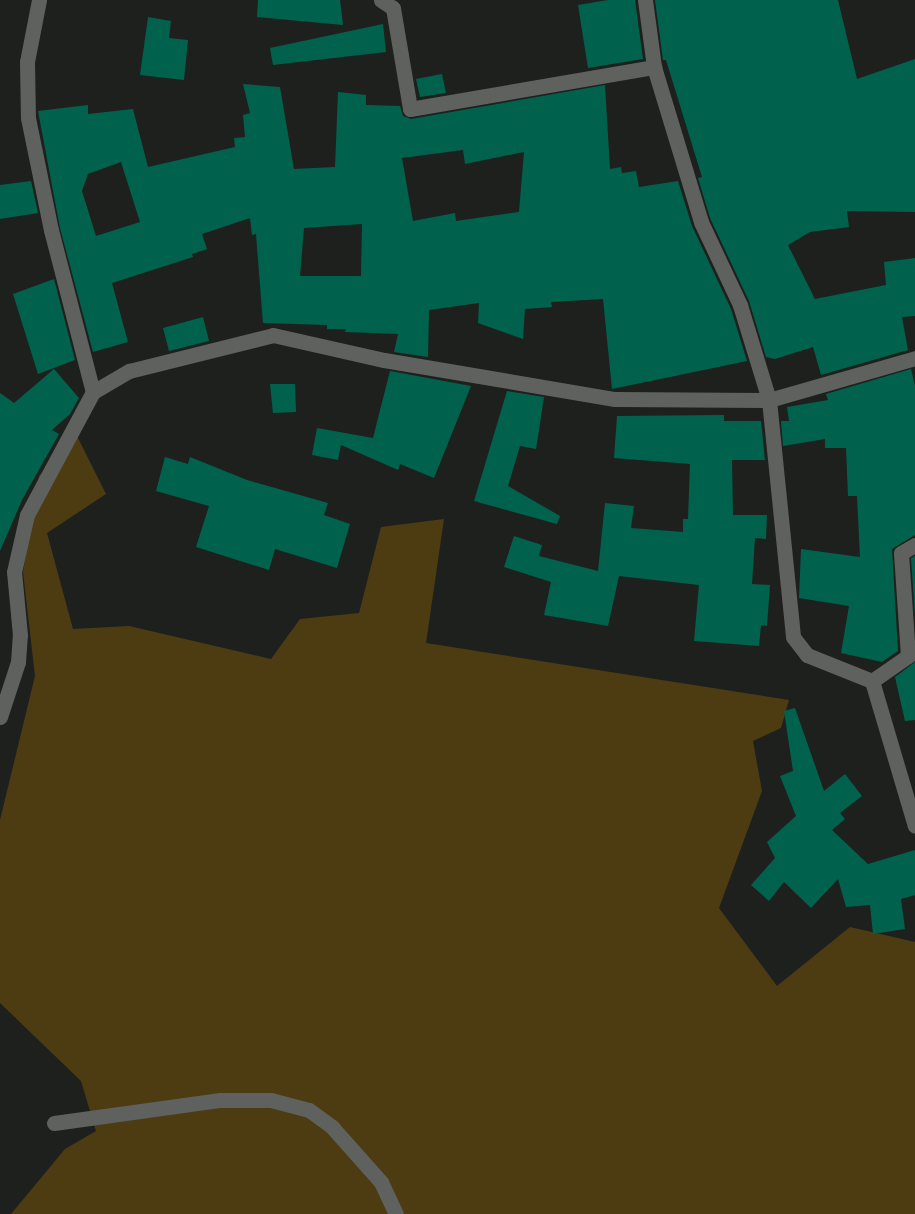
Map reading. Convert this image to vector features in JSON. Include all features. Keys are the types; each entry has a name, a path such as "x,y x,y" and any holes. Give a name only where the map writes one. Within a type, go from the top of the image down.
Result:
{"street":[{"path":"39,0 27,62 28,118 51,230 93,392"},
{"path":"381,0 393,8 410,109 654,67"},
{"path":"645,0 654,67 700,222 740,305 769,400 792,637 807,655 872,681"},
{"path":"0,717 18,662 20,635 14,572 27,515 93,392 129,371 273,335 384,360 615,399 769,400 915,358"},
{"path":"872,681 908,656 901,553 915,545"},
{"path":"872,681 915,826"},
{"path":"54,1123 219,1100 271,1100 309,1110 332,1127 381,1182 396,1214"}],"shaded area":[{"path":"76,434 106,494 47,533 73,629 129,626 271,659 300,619 359,613 381,527 444,519 426,643 789,700 781,728 753,741 762,791 719,908 777,986 850,927 915,942 915,1214 11,1214 65,1149 96,1131 81,1081 0,1003 0,820 35,676 23,572 39,476"}],"building":[{"path":"258,0 340,0 343,25 257,17"},
{"path":"608,0 635,0 643,59 588,68 578,5"},
{"path":"655,0 838,0 857,79 915,59 915,212 847,211 849,227 810,232 788,245 815,299 886,285 884,262 915,258 915,316 902,317 908,350 821,375 813,347 775,359 766,357 749,301 710,218 698,178 702,177 666,60 663,60"},
{"path":"148,17 171,21 169,38 188,40 184,80 140,75"},
{"path":"383,24 386,52 273,65 270,48"},
{"path":"442,74 446,93 420,97 416,79"},
{"path":"243,84 280,87 294,169 335,167 338,92 366,95 366,105 400,106 403,116 411,119 605,85 610,169 621,167 622,173 636,171 639,187 678,181 692,226 731,309 747,361 612,389 603,299 551,302 552,307 525,309 523,339 478,323 479,303 429,310 428,357 394,352 398,334 345,332 346,329 327,329 327,325 263,323 256,234 252,235 250,218 202,234 207,249 192,254 193,257 112,283 128,342 93,352 60,228 38,111 88,105 88,114 133,109 148,167 235,147 234,138 245,137 243,115 250,113","holes":["463,150 465,164 524,152 519,212 456,221 455,213 413,221 402,158","121,162 140,222 96,236 82,191 88,174","362,224 361,276 300,276 304,228"]},
{"path":"31,181 38,213 0,219 0,185"},
{"path":"54,279 75,360 38,374 13,294"},
{"path":"203,317 209,341 169,351 163,328"},
{"path":"54,369 79,398 70,414 52,430 59,434 22,500 0,551 0,393 14,403"},
{"path":"911,369 915,386 915,535 892,549 898,651 882,662 841,653 849,606 799,598 801,549 860,557 857,496 848,496 846,448 825,448 825,439 783,446 781,421 789,421 787,407 828,400 826,394"},
{"path":"390,371 471,386 434,478 400,464 398,470 341,445 338,460 312,455 317,428 373,438"},
{"path":"270,384 295,384 296,412 273,413"},
{"path":"507,391 544,397 536,449 520,446 508,486 560,516 557,524 474,501"},
{"path":"724,415 724,421 761,421 765,460 732,460 733,515 767,515 766,539 755,538 752,584 770,585 767,626 761,625 759,646 694,641 699,585 619,576 608,626 544,615 551,582 504,567 514,536 542,545 539,556 598,571 605,503 634,506 631,528 683,532 683,519 688,519 690,464 614,458 617,416"},
{"path":"165,457 188,464 190,457 247,480 328,503 324,515 350,524 337,568 275,549 269,570 196,547 209,506 156,491"},
{"path":"915,556 915,615 911,558"},
{"path":"915,662 915,720 905,721 895,677"},
{"path":"795,708 824,791 845,774 862,796 840,813 845,819 832,830 868,864 915,850 915,895 901,899 905,929 873,934 870,905 846,907 838,879 811,908 784,882 769,901 751,885 775,858 767,842 796,816 780,776 793,771 784,711"}]}
